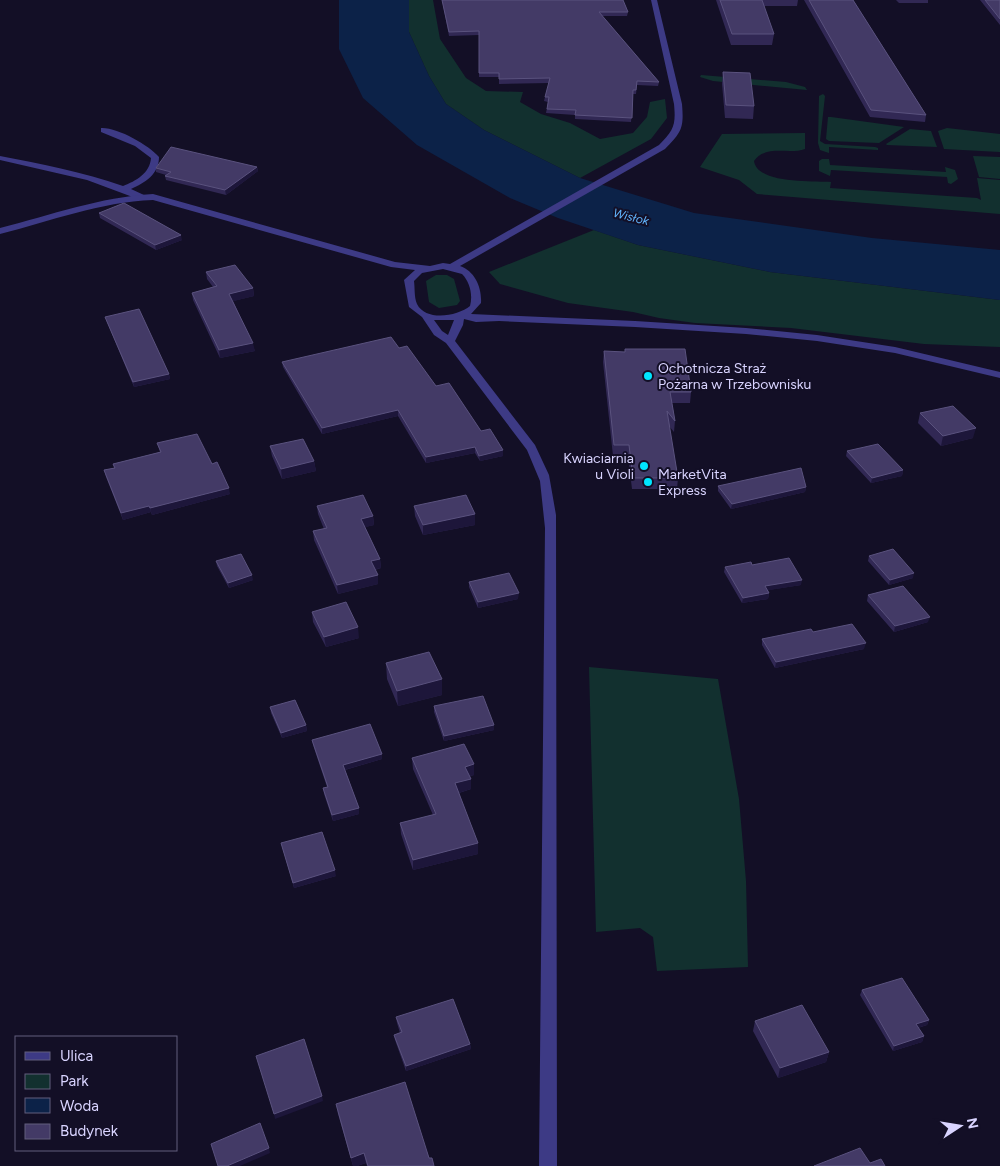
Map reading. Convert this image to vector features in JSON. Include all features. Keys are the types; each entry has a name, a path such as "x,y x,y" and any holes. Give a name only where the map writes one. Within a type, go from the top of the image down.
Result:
{"street":[{"path":"452,267 628,168 671,140 676,133 679,118 671,70 654,0"},
{"path":"104,130 128,138 143,146 155,157 156,163 151,172 124,189"},
{"path":"0,158 66,172 124,189 141,197"},
{"path":"0,230 105,203 141,197 162,198 394,265 427,268 452,267 466,272 470,277 476,303 499,318"},
{"path":"394,265 409,280 413,305 425,315 438,333 450,341 526,439 536,455 547,487 550,505 548,1166"},
{"path":"409,280 419,271 427,268"},
{"path":"450,341 460,315 473,308 476,303"},
{"path":"425,315 442,317 460,315 476,319 499,318 737,330 817,338 895,350 1000,375"}],"green space":[{"path":"409,0 433,0 440,39 466,78 486,91 523,92 520,102 541,114 570,123 600,139 633,133 647,117 650,102 665,99 667,118 651,139 580,178 484,130 446,104 429,76 409,32"},
{"path":"701,75 786,82 805,87 807,90 713,81 700,77"},
{"path":"823,94 825,96 820,141 825,144 875,147 878,150 829,147 829,153 820,150 818,143 819,96"},
{"path":"828,117 904,127 879,143 829,141 826,139"},
{"path":"947,128 1000,134 1000,152 944,149 938,131"},
{"path":"910,129 931,131 937,147 886,144"},
{"path":"805,133 805,149 765,153 754,161 757,168 765,174 787,180 831,182 830,188 977,198 981,200 977,178 1000,180 1000,214 757,194 739,180 700,167 722,134"},
{"path":"973,156 1000,157 1000,179 979,177"},
{"path":"829,159 830,165 946,172 945,167 955,170 958,179 951,184 948,183 947,177 831,170 830,176 819,171 819,161"},
{"path":"594,230 638,245 770,272 1000,300 1000,347 924,344 791,328 695,323 659,318 633,312 568,303 500,284 489,272"},
{"path":"436,275 447,275 454,279 460,301 457,305 439,308 429,302 426,281"},
{"path":"589,667 718,679 739,799 746,881 748,967 657,971 653,937 640,928 596,932"}],"water":[{"name":"Wisłok","path":"339,0 409,0 409,32 429,76 446,104 484,130 580,178 694,213 872,238 1000,250 1000,300 770,272 638,245 558,218 510,198 417,145 363,98 339,49"}],"building":[{"path":"442,0 623,0 628,12 599,12 659,82 637,81 636,90 633,90 632,118 575,115 576,110 547,109 549,97 545,97 550,78 499,79 499,73 479,73 479,31 449,32"},
{"path":"720,0 762,0 774,34 732,34"},
{"path":"809,0 853,0 926,115 871,110"},
{"path":"985,0 1000,0 1000,19"},
{"path":"723,72 750,73 754,106 726,105"},
{"path":"171,147 257,167 225,190 165,176 171,172 156,168"},
{"path":"124,203 181,235 155,245 99,213"},
{"path":"235,265 253,288 229,294 253,343 219,350 192,293 217,286 206,272"},
{"path":"139,309 169,374 133,382 105,317"},
{"path":"391,337 399,348 407,346 436,386 449,383 481,431 490,429 503,450 479,456 475,447 426,457 398,410 322,428 282,362"},
{"path":"625,349 685,349 691,392 670,392 675,421 667,411 678,478 633,478 629,445 614,445 604,351 625,352"},
{"path":"953,406 976,428 943,436 920,413"},
{"path":"197,434 212,464 217,462 229,488 150,508 149,506 121,513 104,470 115,468 113,464 161,452 157,443"},
{"path":"303,439 314,461 281,469 270,446"},
{"path":"878,444 903,470 872,478 847,451"},
{"path":"801,468 806,487 732,504 718,486"},
{"path":"363,495 373,516 361,519 380,559 371,561 378,575 337,585 313,531 327,528 317,506"},
{"path":"466,495 475,514 423,525 414,506"},
{"path":"893,549 914,573 890,580 869,556"},
{"path":"241,554 252,575 228,583 216,561"},
{"path":"789,558 802,580 765,586 769,593 743,598 725,567 751,562 752,565"},
{"path":"509,573 519,593 478,602 469,582"},
{"path":"903,586 930,617 895,626 868,595"},
{"path":"346,602 358,627 324,637 312,612"},
{"path":"852,624 866,643 776,662 762,639 811,629 813,632"},
{"path":"429,652 442,679 397,691 386,663"},
{"path":"483,696 494,725 444,736 434,706"},
{"path":"295,700 306,725 281,733 270,707"},
{"path":"370,724 382,754 343,765 359,808 332,815 323,788 328,787 312,740"},
{"path":"464,744 474,764 465,767 471,779 455,783 478,843 413,860 400,823 436,814 412,758"},
{"path":"322,832 335,870 293,883 281,843"},
{"path":"902,978 929,1020 916,1024 924,1036 894,1046 862,990"},
{"path":"453,999 470,1044 406,1066 394,1035 402,1032 396,1017"},
{"path":"802,1005 829,1052 780,1068 755,1021"},
{"path":"304,1039 322,1096 274,1114 256,1056"},
{"path":"405,1082 429,1158 432,1158 434,1166 368,1166 364,1153 351,1158 336,1104"},
{"path":"260,1123 269,1148 227,1166 218,1166 211,1144"},
{"path":"860,1148 870,1163 881,1159 885,1166 814,1166"}],"place":[{"name":"Ochotnicza Straż Pożarna w Trzebownisku","path":"648,376"},
{"name":"Kwiaciarnia u Violi","path":"644,466"},
{"name":"MarketVita Express","path":"648,482"}]}
